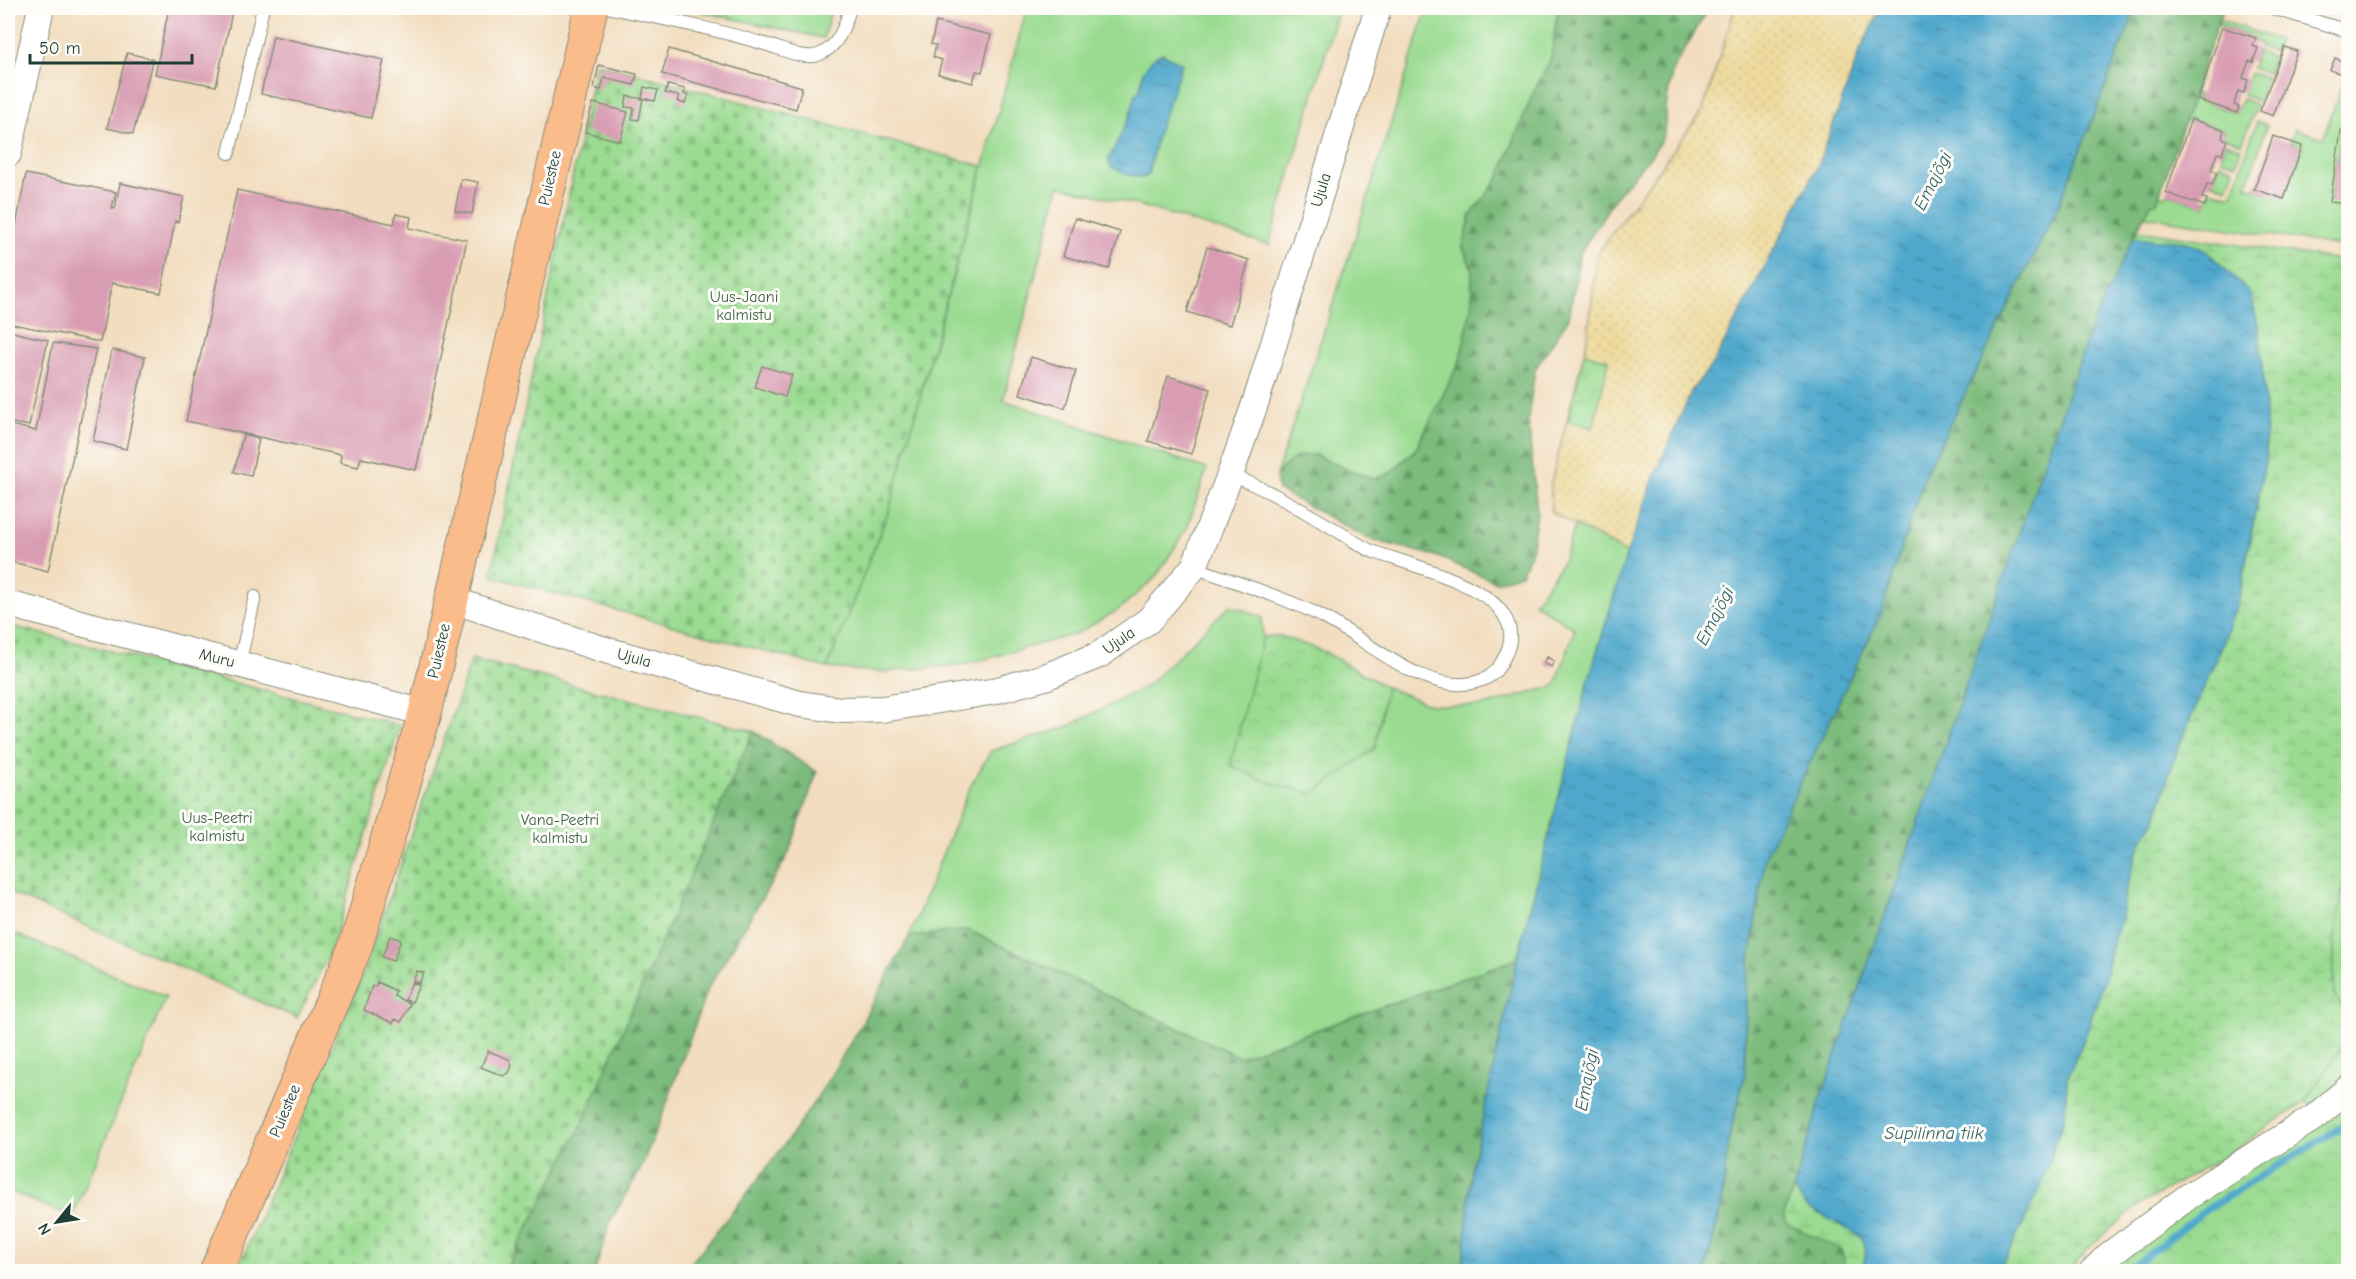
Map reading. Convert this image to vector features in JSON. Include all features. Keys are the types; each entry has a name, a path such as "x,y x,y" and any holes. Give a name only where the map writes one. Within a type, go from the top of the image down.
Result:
{"highway":[{"name":"Puiestee","path":"216,1272 355,948 425,713 591,8"}],"street":[{"path":"8,154 40,8"},
{"name":"Ujula","path":"452,600 602,649 800,704 841,710 882,709 990,692 1045,677 1099,655 1149,620 1194,567 1256,401 1378,8"},
{"name":"Muru","path":"8,604 425,713"},
{"path":"2092,1272 2108,1256 2189,1196 2315,1117 2349,1089"}],"lane":[{"path":"229,153 263,8"},
{"path":"611,8 724,32 801,55 816,56 830,47 844,30 850,8"},
{"path":"2272,8 2349,31"},
{"path":"1194,567 1313,612 1343,627 1416,673 1438,682 1466,685 1482,680 1495,672 1505,658 1511,642 1510,627 1503,612 1488,597 1427,570 1371,551 1261,486 1230,475"},
{"path":"239,664 255,597"}],"green space":[{"path":"683,8 832,8 823,38"},
{"path":"1027,8 1339,8 1269,245 1145,207 1059,186 1003,400 1207,469 1187,528 1156,577 1117,611 1076,634 967,664 883,672 827,668 889,510"},
{"path":"1427,8 1558,8 1551,59 1534,91 1499,178 1471,215 1463,247 1472,269 1472,305 1460,361 1416,449 1389,474 1375,479 1350,471 1315,455 1290,461 1276,475 1355,238"},
{"path":"1558,8 1709,8 1673,69 1664,134 1653,153 1616,196 1580,253 1569,318 1535,369 1528,419 1537,513 1531,551 1521,574 1496,582 1436,556 1369,539 1278,490 1276,475 1290,461 1299,456 1315,455 1350,471 1375,479 1389,474 1416,449 1460,361 1472,305 1472,269 1463,247 1471,215 1499,178 1534,91 1551,59"},
{"path":"2136,8 2223,8 2157,202 2151,204 2144,216 2092,326 1821,1098 1787,1204 1841,1250 1844,1258 1844,1271 1705,1272 1721,1207 1729,1138 1745,1074 1746,986 1765,857 1881,613 1924,476 2058,207"},
{"path":"2219,20 2279,40 2275,52 2260,47 2261,44 2255,42 2255,38 2217,25"},
{"path":"2257,51 2273,57 2268,73 2252,68"},
{"name":"Uus-Jaani kalmistu","path":"596,63 983,166 889,510 827,668 491,576"},
{"path":"2250,73 2266,77 2258,101 2243,95"},
{"path":"2341,88 2348,91 2348,132 2341,131 2330,201 2348,204 2348,247 2144,216 2151,204 2157,202 2158,194 2165,196 2166,193 2205,206 2210,190 2232,196 2257,121 2267,125 2247,186 2284,199 2302,147 2290,141 2295,129 2323,138"},
{"path":"2193,93 2199,95 2198,100 2236,113 2242,99 2257,105 2242,144 2223,136 2224,130 2191,119 2189,122 2184,120"},
{"path":"2226,143 2241,148 2236,164 2221,159"},
{"path":"2220,163 2234,169 2227,188 2213,183"},
{"path":"2138,230 2348,261 2348,854 2334,944 2334,995 2346,1013 2340,1049 2304,1103 2240,1147 2136,1207 2092,1245 2067,1271 1996,1272 2005,1260 2040,1189 2065,1114 2067,1079 2104,981 2110,950 2122,917 2125,891 2141,842 2155,821 2176,753 2223,643 2239,598 2266,456 2260,336 2185,242 2133,238"},
{"path":"1584,353 1609,360 1593,428 1568,421"},
{"path":"1575,525 1627,553 1590,675 1517,959 1240,1057 968,930 909,937 969,789 991,751 1067,727 1147,686 1230,605 1262,617 1263,637 1231,765 1375,748 1386,687 1431,705 1484,706 1555,686 1575,629 1534,603 1563,562"},
{"name":"Uus-Peetri kalmistu","path":"8,625 400,725 331,950 297,1018 8,892"},
{"path":"1281,636 1325,652 1386,687 1375,748 1313,794 1267,782 1230,765 1263,637"},
{"name":"Vana-Peetri kalmistu","path":"472,659 753,731 582,1124 505,1271 237,1272 364,971"},
{"path":"753,731 817,772 788,855 708,988 664,1111 640,1170 611,1220 595,1271 505,1272 582,1124"},
{"path":"2348,854 2348,1075 2338,1087 2311,1106 2304,1103 2340,1049 2346,1013 2334,995 2334,944"},
{"path":"967,930 1240,1057 1517,959 1471,1172 1463,1271 684,1272 765,1171 810,1108 849,1045 909,937"},
{"path":"8,931 166,997 74,1213 56,1211 8,1190"},
{"path":"2348,1089 2348,1271 2093,1272"},
{"path":"1794,1188 1810,1206 1861,1237 1866,1250 1862,1271 1844,1271 1844,1258 1841,1250 1786,1223 1784,1214"}],"sand":[{"path":"1735,8 1881,8 1860,51 1818,166 1714,362 1692,390 1657,470 1627,553 1551,512 1551,483 1588,337 1597,254 1703,110"}],"water":[{"name":"Emajõgi","path":"1881,8 2136,8 2058,207 1924,476 1881,613 1765,857 1746,986 1745,1074 1729,1138 1721,1207 1705,1271 1463,1271 1471,1172 1517,959 1590,675 1627,553 1657,470 1692,390 1714,362 1818,166 1860,51"},
{"path":"1162,53 1182,64 1157,136 1148,175 1144,178 1128,175 1110,166 1109,159 1130,115 1136,94 1140,89 1143,72 1152,59"},
{"name":"Supilinna tiik","path":"2133,238 2185,242 2205,250 2251,294 2260,336 2266,456 2239,598 2223,643 2176,753 2155,821 2141,842 2125,891 2122,917 2110,950 2104,981 2067,1079 2065,1114 2040,1189 2005,1260 1996,1271 1862,1271 1866,1249 1860,1236 1805,1206 1794,1188 1821,1098 2092,326"}],"building":[{"path":"169,8 233,8 216,86 155,74"},
{"path":"936,22 991,35 982,72 976,71 973,83 938,74 942,60 933,57 936,45 931,44"},
{"path":"2222,27 2256,38 2253,46 2258,48 2253,62 2249,61 2243,78 2248,80 2244,93 2238,91 2234,105 2239,107 2237,113 2198,100"},
{"path":"273,36 384,60 371,118 261,94"},
{"path":"2284,47 2297,51 2273,116 2260,111"},
{"path":"669,49 802,87 796,109 662,74"},
{"path":"127,53 153,59 133,134 107,128"},
{"path":"2335,58 2348,63 2348,91 2341,88 2345,75 2330,70"},
{"path":"599,65 637,74 634,85 604,78 601,90 594,88"},
{"path":"668,85 685,89 684,94 688,95 685,104 677,101 679,96 665,93"},
{"path":"644,87 658,90 655,101 642,98"},
{"path":"627,96 643,99 639,120 632,119 634,108 625,107"},
{"path":"593,103 628,112 620,141 585,132"},
{"path":"2191,119 2224,130 2222,138 2227,140 2222,154 2217,153 2211,170 2217,172 2212,185 2207,184 2202,198 2207,199 2205,206 2166,193"},
{"path":"2341,131 2348,132 2348,204 2330,202"},
{"path":"2273,136 2302,146 2284,199 2254,189"},
{"path":"26,174 116,192 112,208 115,209 120,183 184,197 178,222 175,221 161,293 112,283 100,342 8,323 8,266"},
{"path":"461,179 478,182 472,214 455,211"},
{"path":"237,190 394,224 396,214 411,217 409,228 467,240 416,470 361,458 358,467 340,463 341,455 186,421"},
{"path":"1075,218 1120,232 1109,269 1063,256"},
{"path":"1207,247 1249,260 1230,325 1187,312"},
{"path":"8,331 48,340 29,426 8,422"},
{"path":"53,343 96,349 48,571 8,561 8,424 36,431"},
{"path":"112,350 145,357 126,449 93,441"},
{"path":"1031,357 1076,371 1065,408 1020,394"},
{"path":"762,366 792,375 785,397 755,387"},
{"path":"1168,376 1210,389 1191,454 1148,441"},
{"path":"243,435 259,439 251,476 234,472"},
{"path":"1547,657 1554,661 1551,667 1544,663"},
{"path":"390,936 401,940 393,961 382,957"},
{"path":"417,971 424,973 419,983 413,981"},
{"path":"377,982 396,991 394,996 410,1004 401,1022 395,1019 393,1023 364,1010 372,986 375,987"},
{"path":"412,982 419,985 412,1002 405,1000"},
{"path":"488,1051 509,1059 512,1065 509,1073 503,1076 481,1067"}],"waterway":[{"path":"2126,1272 2207,1209 2348,1123"}]}
